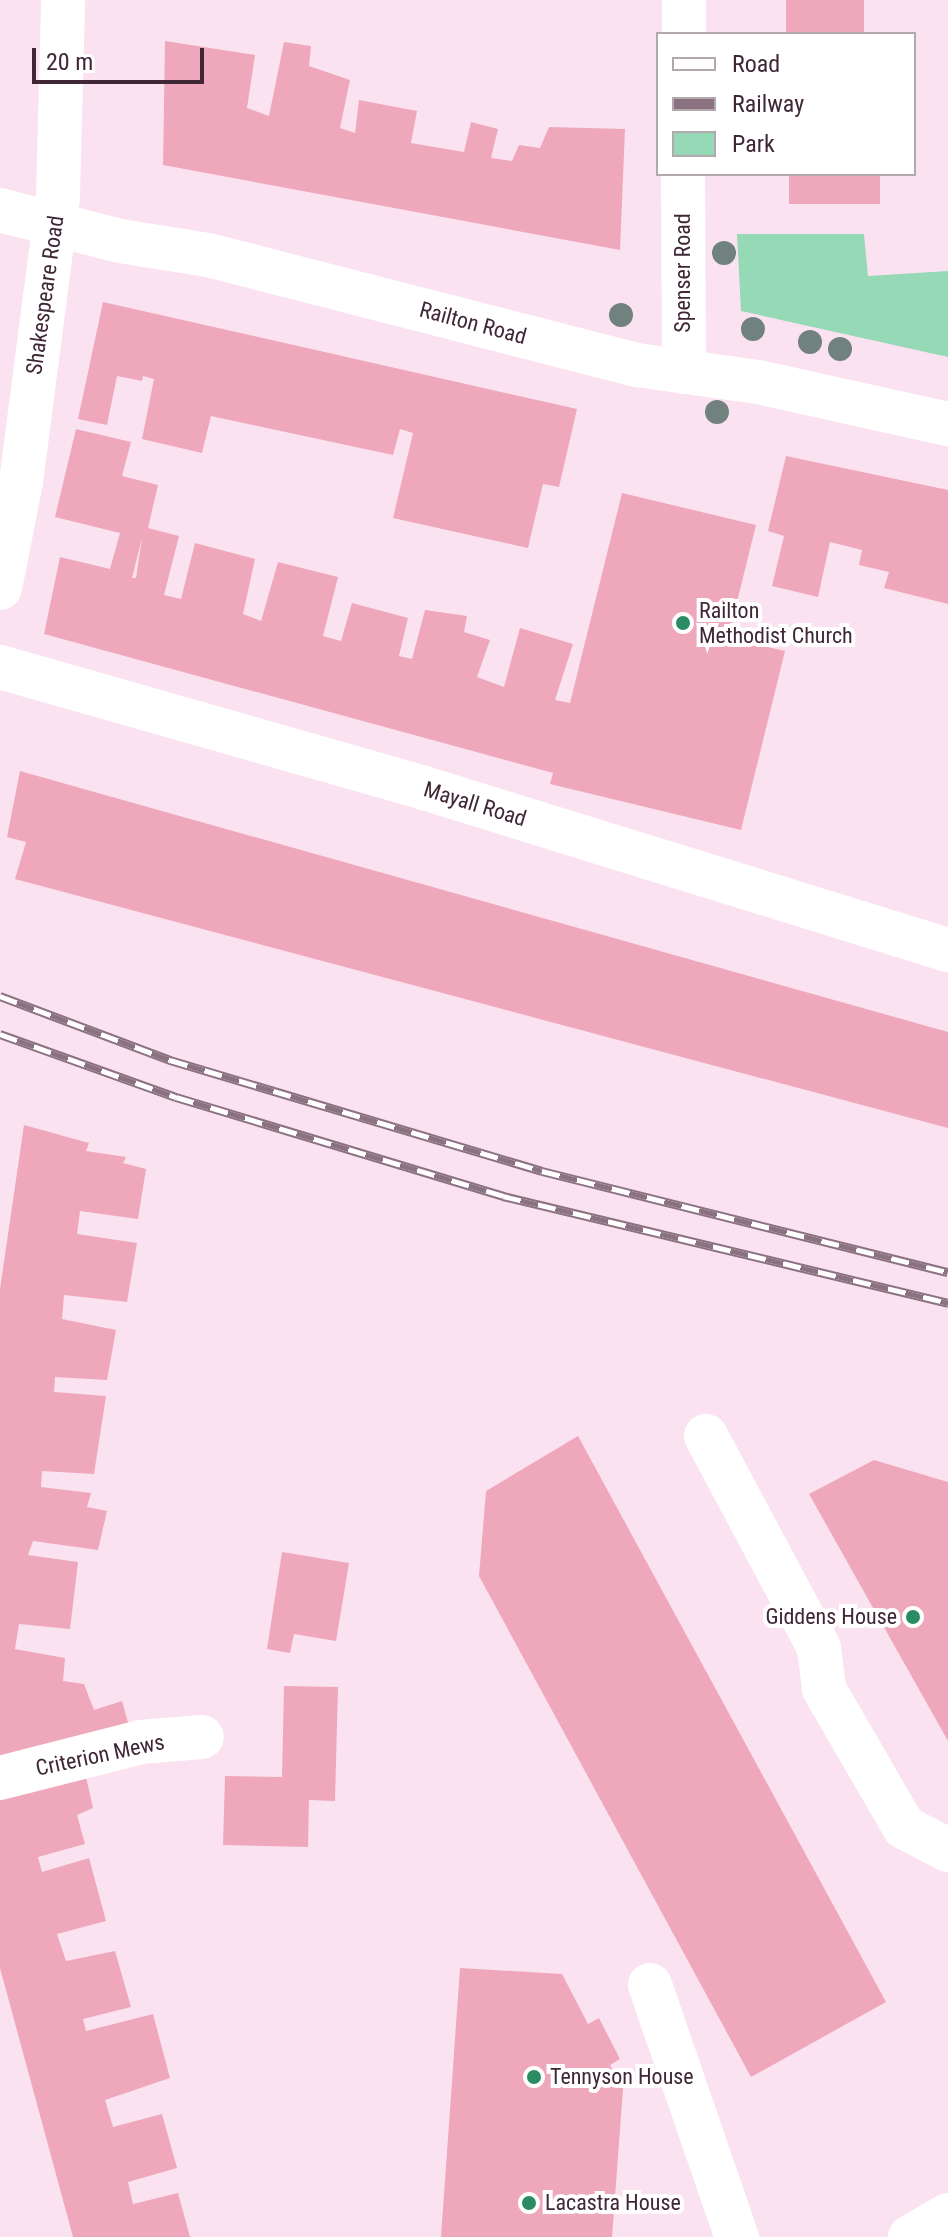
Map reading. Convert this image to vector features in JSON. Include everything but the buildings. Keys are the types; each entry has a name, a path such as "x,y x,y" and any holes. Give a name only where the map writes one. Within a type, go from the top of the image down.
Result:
{"street":[{"name":"Shakespeare Road","path":"0,588 21,482 54,225 61,154 63,0"},
{"path":"684,0 684,32"},
{"name":"Spenser Road","path":"683,176 684,372"},
{"name":"Railton Road","path":"0,210 54,225 208,255 561,347 684,372 758,382 948,424"},
{"name":"Mayall Road","path":"0,667 424,788 948,950"},
{"path":"706,1436 819,1648 824,1689 904,1827 948,1850"},
{"name":"Criterion Mews","path":"0,1778 141,1742 202,1737"},
{"path":"650,1985 737,2237"},
{"path":"910,2237 948,2215"}],"green space":[{"path":"737,234 864,234 868,276 948,271 948,357 741,311"}],"railway":[{"path":"0,996 170,1060 542,1171 948,1272"},
{"path":"0,1034 176,1097 503,1196 948,1303"}],"place":[{"name":"Railton Methodist Church","path":"683,623"},
{"name":"Giddens House","path":"913,1617"},
{"name":"Tennyson House","path":"534,2077"},
{"name":"Lacastra House","path":"529,2203"}]}
